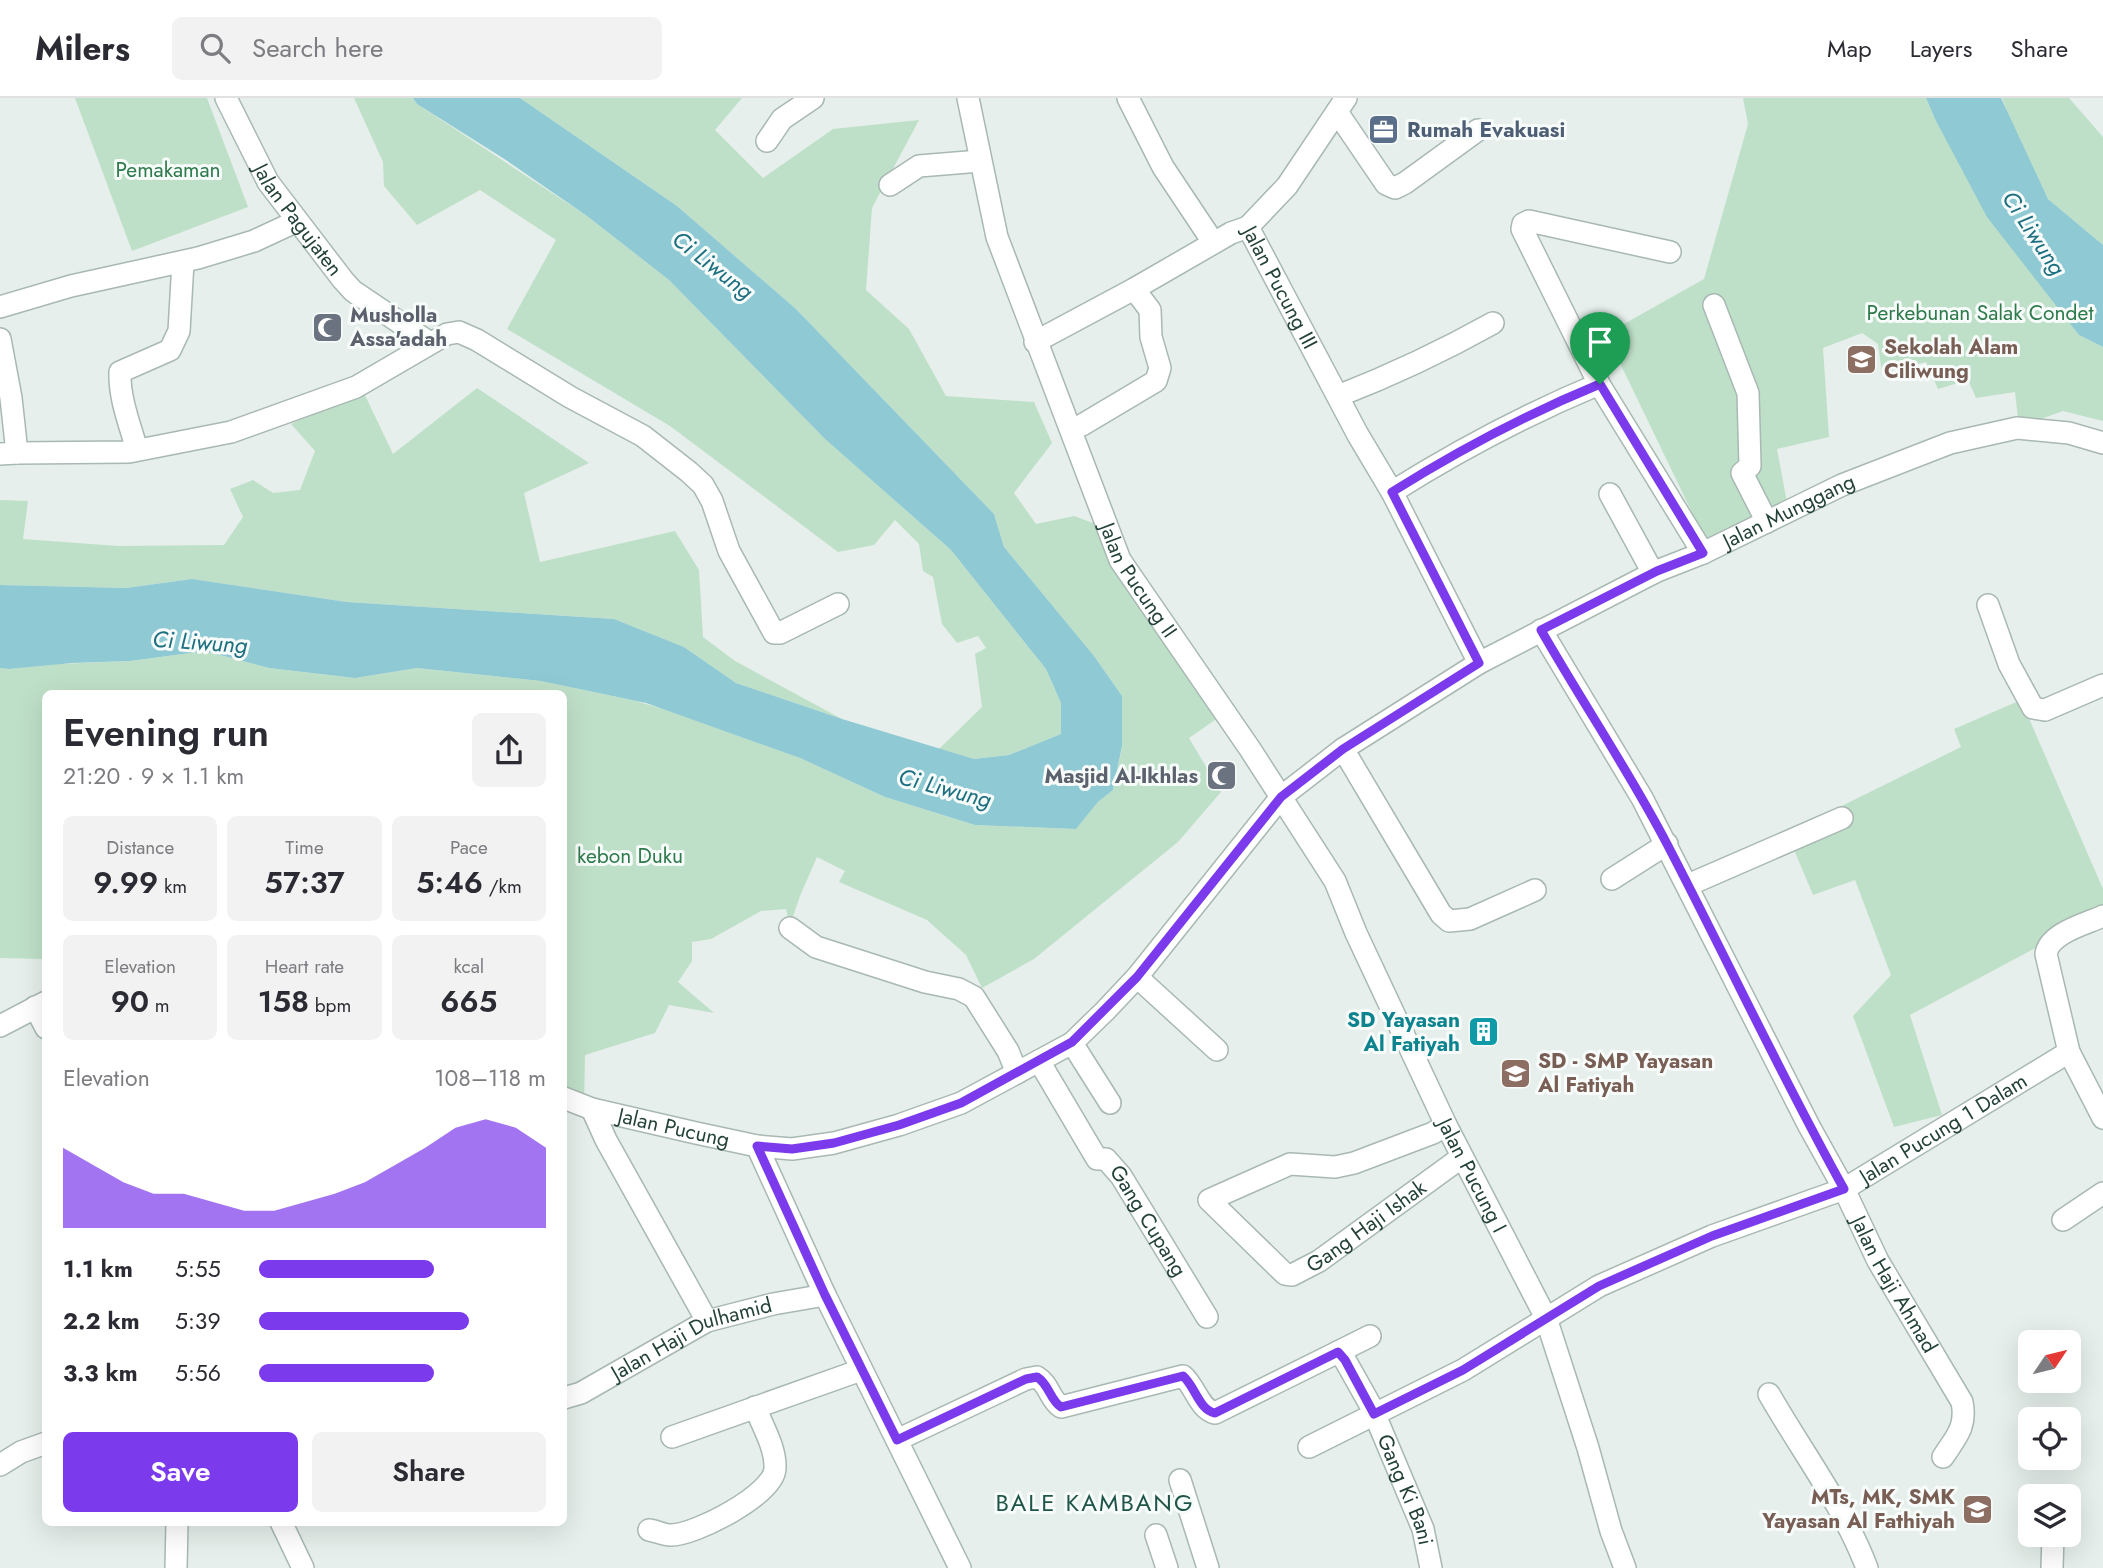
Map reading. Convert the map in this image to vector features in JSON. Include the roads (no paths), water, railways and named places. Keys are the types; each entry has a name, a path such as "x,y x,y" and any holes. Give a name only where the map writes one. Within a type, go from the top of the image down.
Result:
{"street":[{"name":"Jalan Pagujaten","path":"226,98 268,182 353,291 430,343"},
{"path":"767,141 782,119 813,98"},
{"name":"Jalan Pucung II","path":"968,98 997,237 1120,561 1281,797"},
{"path":"1128,98 1163,167 1213,243"},
{"path":"1342,105 1386,184 1395,188 1478,130"},
{"name":"Jalan Pucung III","path":"1342,105 1287,186 1248,227 1392,492 1479,663"},
{"path":"890,185 919,166 980,162"},
{"path":"0,307 71,286 183,262 254,241 297,221"},
{"path":"1670,252 1529,221 1523,224 1523,233 1600,384 1703,553"},
{"path":"1035,342 1213,243 1248,227"},
{"path":"137,450 126,411 120,372 170,350 179,331 183,262"},
{"path":"1082,425 1156,381 1159,375 1160,368 1151,337 1150,310 1134,289"},
{"path":"1714,304 1748,393 1750,466 1742,473 1767,522"},
{"path":"1338,396 1410,366 1493,323"},
{"path":"0,338 12,398 8,454 137,450 231,432 356,387 430,343 447,334 459,332 643,436 704,485 716,510 729,551 774,633 780,633 838,604"},
{"path":"1392,492 1495,431 1600,384"},
{"name":"Jalan Munggang","path":"1281,797 1343,749 1479,663 1653,573 1703,553 1842,485 1950,443 2017,428 2068,433 2103,443"},
{"path":"1610,494 1653,573"},
{"path":"1988,605 2009,664 2032,708 2045,710 2103,685"},
{"name":"Jalan Haji Ahmad","path":"1541,630 1642,798 1809,1126 1844,1189 1878,1261 1962,1402 1965,1416 1963,1425 1944,1457"},
{"path":"1343,749 1441,914 1448,921 1470,919 1535,890"},
{"name":"Jalan Pucung","path":"567,1099 592,1108 757,1146 792,1149 824,1145 886,1129 961,1103 1072,1042 1137,977 1281,797"},
{"name":"Jalan Pucung I","path":"1281,797 1335,881 1356,933 1446,1125 1546,1318 1588,1448 1611,1531 1625,1568"},
{"path":"1688,885 1842,818"},
{"path":"1612,879 1667,844"},
{"path":"2103,916 2057,937 2047,948 2047,960 2069,1052 2103,1118"},
{"path":"790,928 816,947 925,982 959,989 974,997 1008,1051 1017,1073"},
{"path":"1137,977 1217,1050"},
{"path":"0,1026 36,1007"},
{"path":"1072,1042 1110,1103"},
{"name":"Jalan Pucung 1 Dalam","path":"1308,1447 1463,1370 1599,1286 1712,1236 1844,1189 2069,1052"},
{"name":"Gang Cupang","path":"1039,1061 1097,1159 1106,1159 1121,1177 1207,1317"},
{"path":"592,1108 606,1140 707,1321"},
{"name":"Gang Haji Ishak","path":"1446,1125 1433,1133 1354,1163 1335,1167 1290,1164 1209,1200 1288,1276 1319,1261 1462,1157"},
{"path":"757,1146 861,1370 960,1568"},
{"path":"2063,1220 2103,1193"},
{"name":"Jalan Haji Dulhamid","path":"567,1397 581,1393 707,1321 773,1304 825,1295"},
{"path":"897,1440 1026,1379 1037,1377 1044,1381 1055,1403 1061,1407 1183,1376 1190,1382 1203,1406 1209,1412 1215,1413 1370,1336"},
{"name":"Gang Ki Bani","path":"1338,1352 1374,1414 1423,1529 1431,1568"},
{"path":"671,1437 861,1370"},
{"path":"1769,1394 1833,1497 1867,1568"},
{"path":"649,1530 671,1535 698,1528 744,1503 772,1479 775,1469 771,1448 754,1407"},
{"path":"0,1465 21,1452 42,1444"},
{"path":"1180,1480 1208,1568"},
{"path":"176,1568 177,1526"},
{"path":"283,1526 303,1568"},
{"path":"1156,1535 1167,1568"},
{"path":"2052,1568 2053,1547"}],"water":[{"name":"Ci Liwung","path":"413,98 520,98 677,206 796,309 994,514 1004,547 1094,656 1122,696 1122,746 1113,790 1098,802 1076,829 975,825 885,797 800,758 646,703 541,681 417,668 355,678 269,668 205,651 130,661 0,668 0,585 126,588 192,579 347,602 614,619 684,647 736,683 974,759 1009,755 1061,734 1061,703 1046,669 951,550 825,439 669,280 587,216 506,160 417,104"},
{"name":"Ci Liwung","path":"1926,98 2001,98 2048,199 2103,245 2103,347 2079,335 1987,217"}],"place":[{"name":"Rumah Evakuasi","path":"1384,130"},
{"name":"Musholla Assa'adah","path":"327,327"},
{"name":"Sekolah Alam Ciliwung","path":"1861,359"},
{"name":"Masjid Al-Ikhlas","path":"1221,776"},
{"name":"SD Yayasan Al Fatiyah","path":"1483,1032"},
{"name":"SD - SMP Yayasan Al Fatiyah","path":"1515,1073"},
{"name":"MTs, MK, SMK Yayasan Al Fathiyah","path":"1978,1509"}],"district":[{"name":"BALE KAMBANG","path":"1095,1503"}],"park label":[{"name":"Pemakaman","path":"168,170"},
{"name":"Perkebunan Salak Condet","path":"1980,313"},
{"name":"kebon Duku","path":"630,856"}]}
